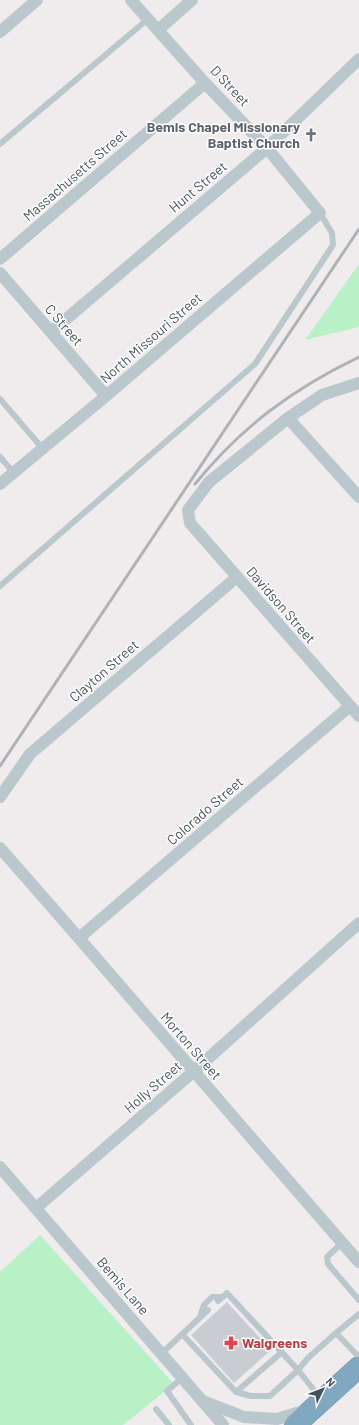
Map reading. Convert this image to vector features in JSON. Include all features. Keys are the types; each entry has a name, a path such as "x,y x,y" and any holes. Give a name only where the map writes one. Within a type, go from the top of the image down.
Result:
{"highway":[{"path":"295,1425 359,1367"}],"street":[{"path":"0,32 37,0"},
{"name":"D Street","path":"131,0 205,83 267,148 320,213"},
{"path":"158,30 192,0"},
{"name":"Hunt Street","path":"51,332 267,148 359,59"},
{"name":"Massachusetts Street","path":"0,259 205,83"},
{"name":"North Missouri Street","path":"0,484 106,396 320,213"},
{"name":"C Street","path":"0,273 106,396"},
{"path":"359,383 322,395 288,418 359,497"},
{"name":"Davidson Street","path":"288,418 209,482 188,510 190,523 359,716"},
{"name":"Clayton Street","path":"0,797 30,754 237,577"},
{"name":"Colorado Street","path":"80,938 350,706"},
{"name":"Morton Street","path":"0,848 80,938 193,1072 359,1262"},
{"name":"Holly Street","path":"36,1208 193,1072 359,923"},
{"name":"Bemis Lane","path":"0,1166 160,1354 223,1425"},
{"path":"200,1399 244,1417 277,1419 318,1404"}],"lane":[{"path":"0,144 148,19"},
{"path":"0,586 255,364 333,245 332,233 320,213"},
{"path":"0,399 43,449"},
{"path":"0,457 14,473"},
{"path":"342,1243 327,1257 328,1264 359,1300"},
{"path":"200,1318 204,1305 212,1297 220,1299 227,1293 298,1370 318,1404"},
{"path":"160,1354 208,1310"},
{"path":"182,1334 236,1392 251,1396 270,1396 298,1370 308,1358 359,1314"},
{"path":"336,1333 359,1357"},
{"path":"236,1392 282,1352"},
{"path":"182,1378 167,1391 191,1425"},
{"path":"156,1409 169,1425"}],"green space":[{"path":"359,264 359,327 305,340"},
{"path":"40,1235 174,1384 123,1425 0,1425 0,1272"}],"building":[{"name":"Walgreens","path":"227,1302 271,1350 234,1383 191,1335"}],"railway":[{"path":"0,766 359,229"},
{"path":"195,484 231,444 270,411 312,382 359,357"}],"place":[{"name":"Bemis Chapel Missionary Baptist Church","path":"311,135"},
{"name":"Walgreens","path":"231,1343"}]}
